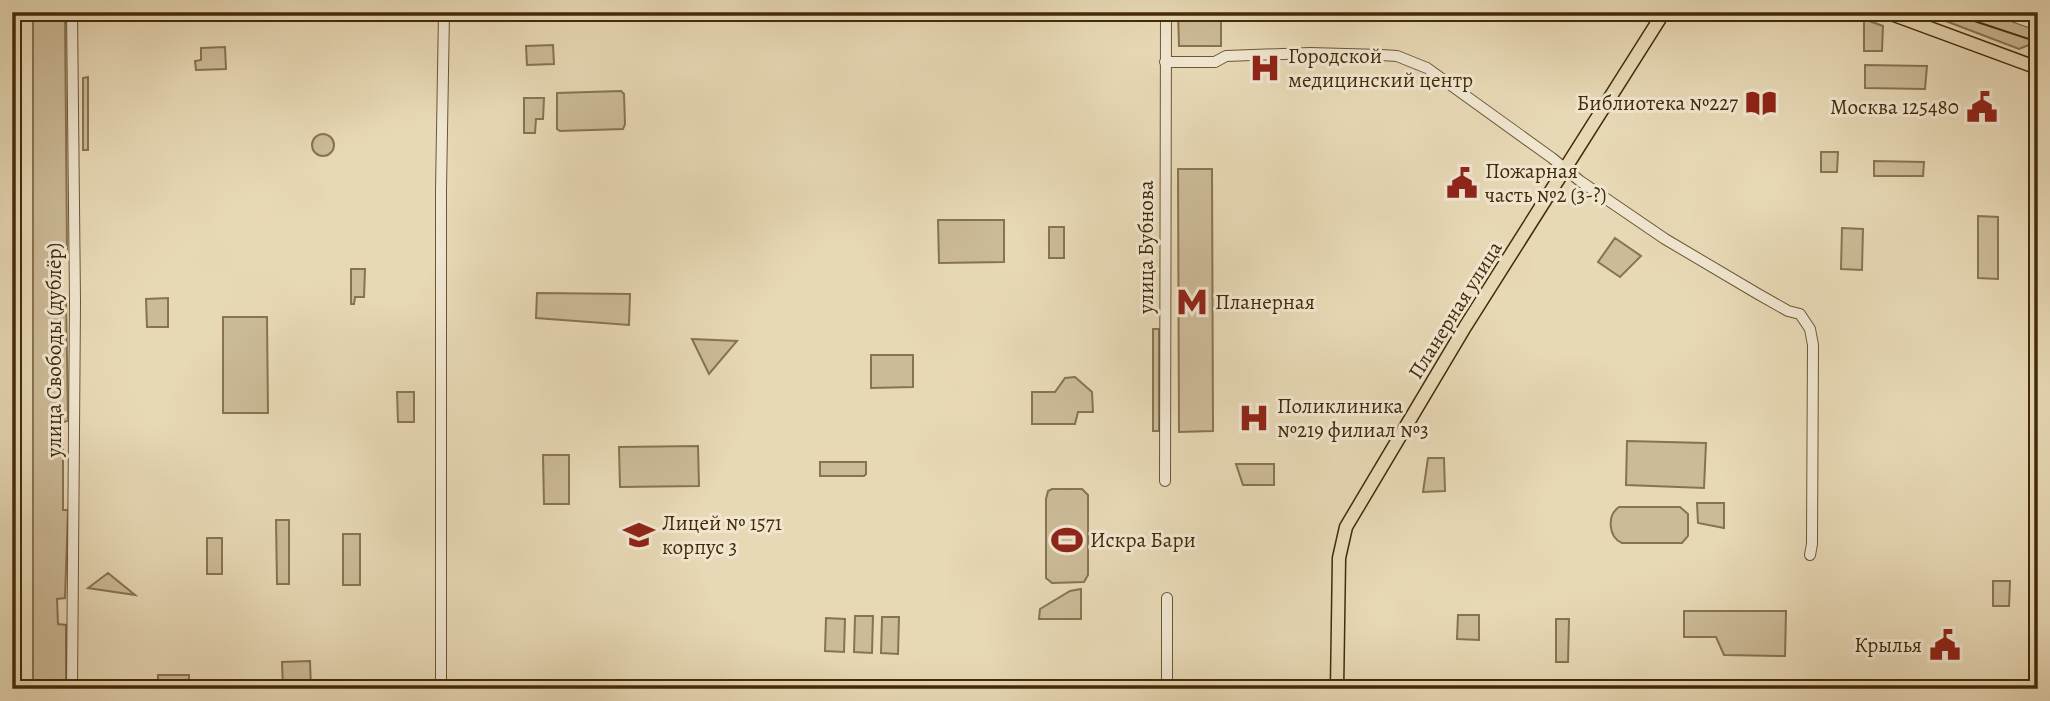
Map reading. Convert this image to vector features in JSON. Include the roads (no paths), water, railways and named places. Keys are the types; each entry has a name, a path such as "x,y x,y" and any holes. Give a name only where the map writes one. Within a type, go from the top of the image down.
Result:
{"main road":[{"path":"12,167 13,12"},
{"name":"Планерная улица","path":"1337,689 1339,558 1346,527 1465,327 1664,12"},
{"path":"1886,12 2038,68"}],"street":[{"name":"улица Свободы (дублёр)","path":"72,12 75,302 72,689"},
{"path":"442,689 441,190 444,12"},
{"name":"улица Бубнова","path":"1165,481 1166,12"},
{"path":"2001,12 2038,25"},
{"path":"1165,62 1215,62 1226,56 1306,53 1381,55 1414,61 1665,239 1788,311 1800,314 1807,321 1813,345 1810,555"},
{"path":"1167,598 1167,689"}],"tram line":[{"path":"1947,12 2038,42"}],"place":[{"name":"Городской медицинский центр","path":"1265,68"},
{"name":"Библиотека №227","path":"1761,103"},
{"name":"Москва 125480","path":"1982,107"},
{"name":"Пожарная часть №2 (3-?)","path":"1462,183"},
{"name":"Планерная","path":"1192,302"},
{"name":"Поликлиника №219 филиал №3","path":"1254,418"},
{"name":"Лицей № 1571 корпус 3","path":"639,535"},
{"name":"Искра Бари","path":"1067,540"},
{"name":"Крылья","path":"1945,645"}]}
